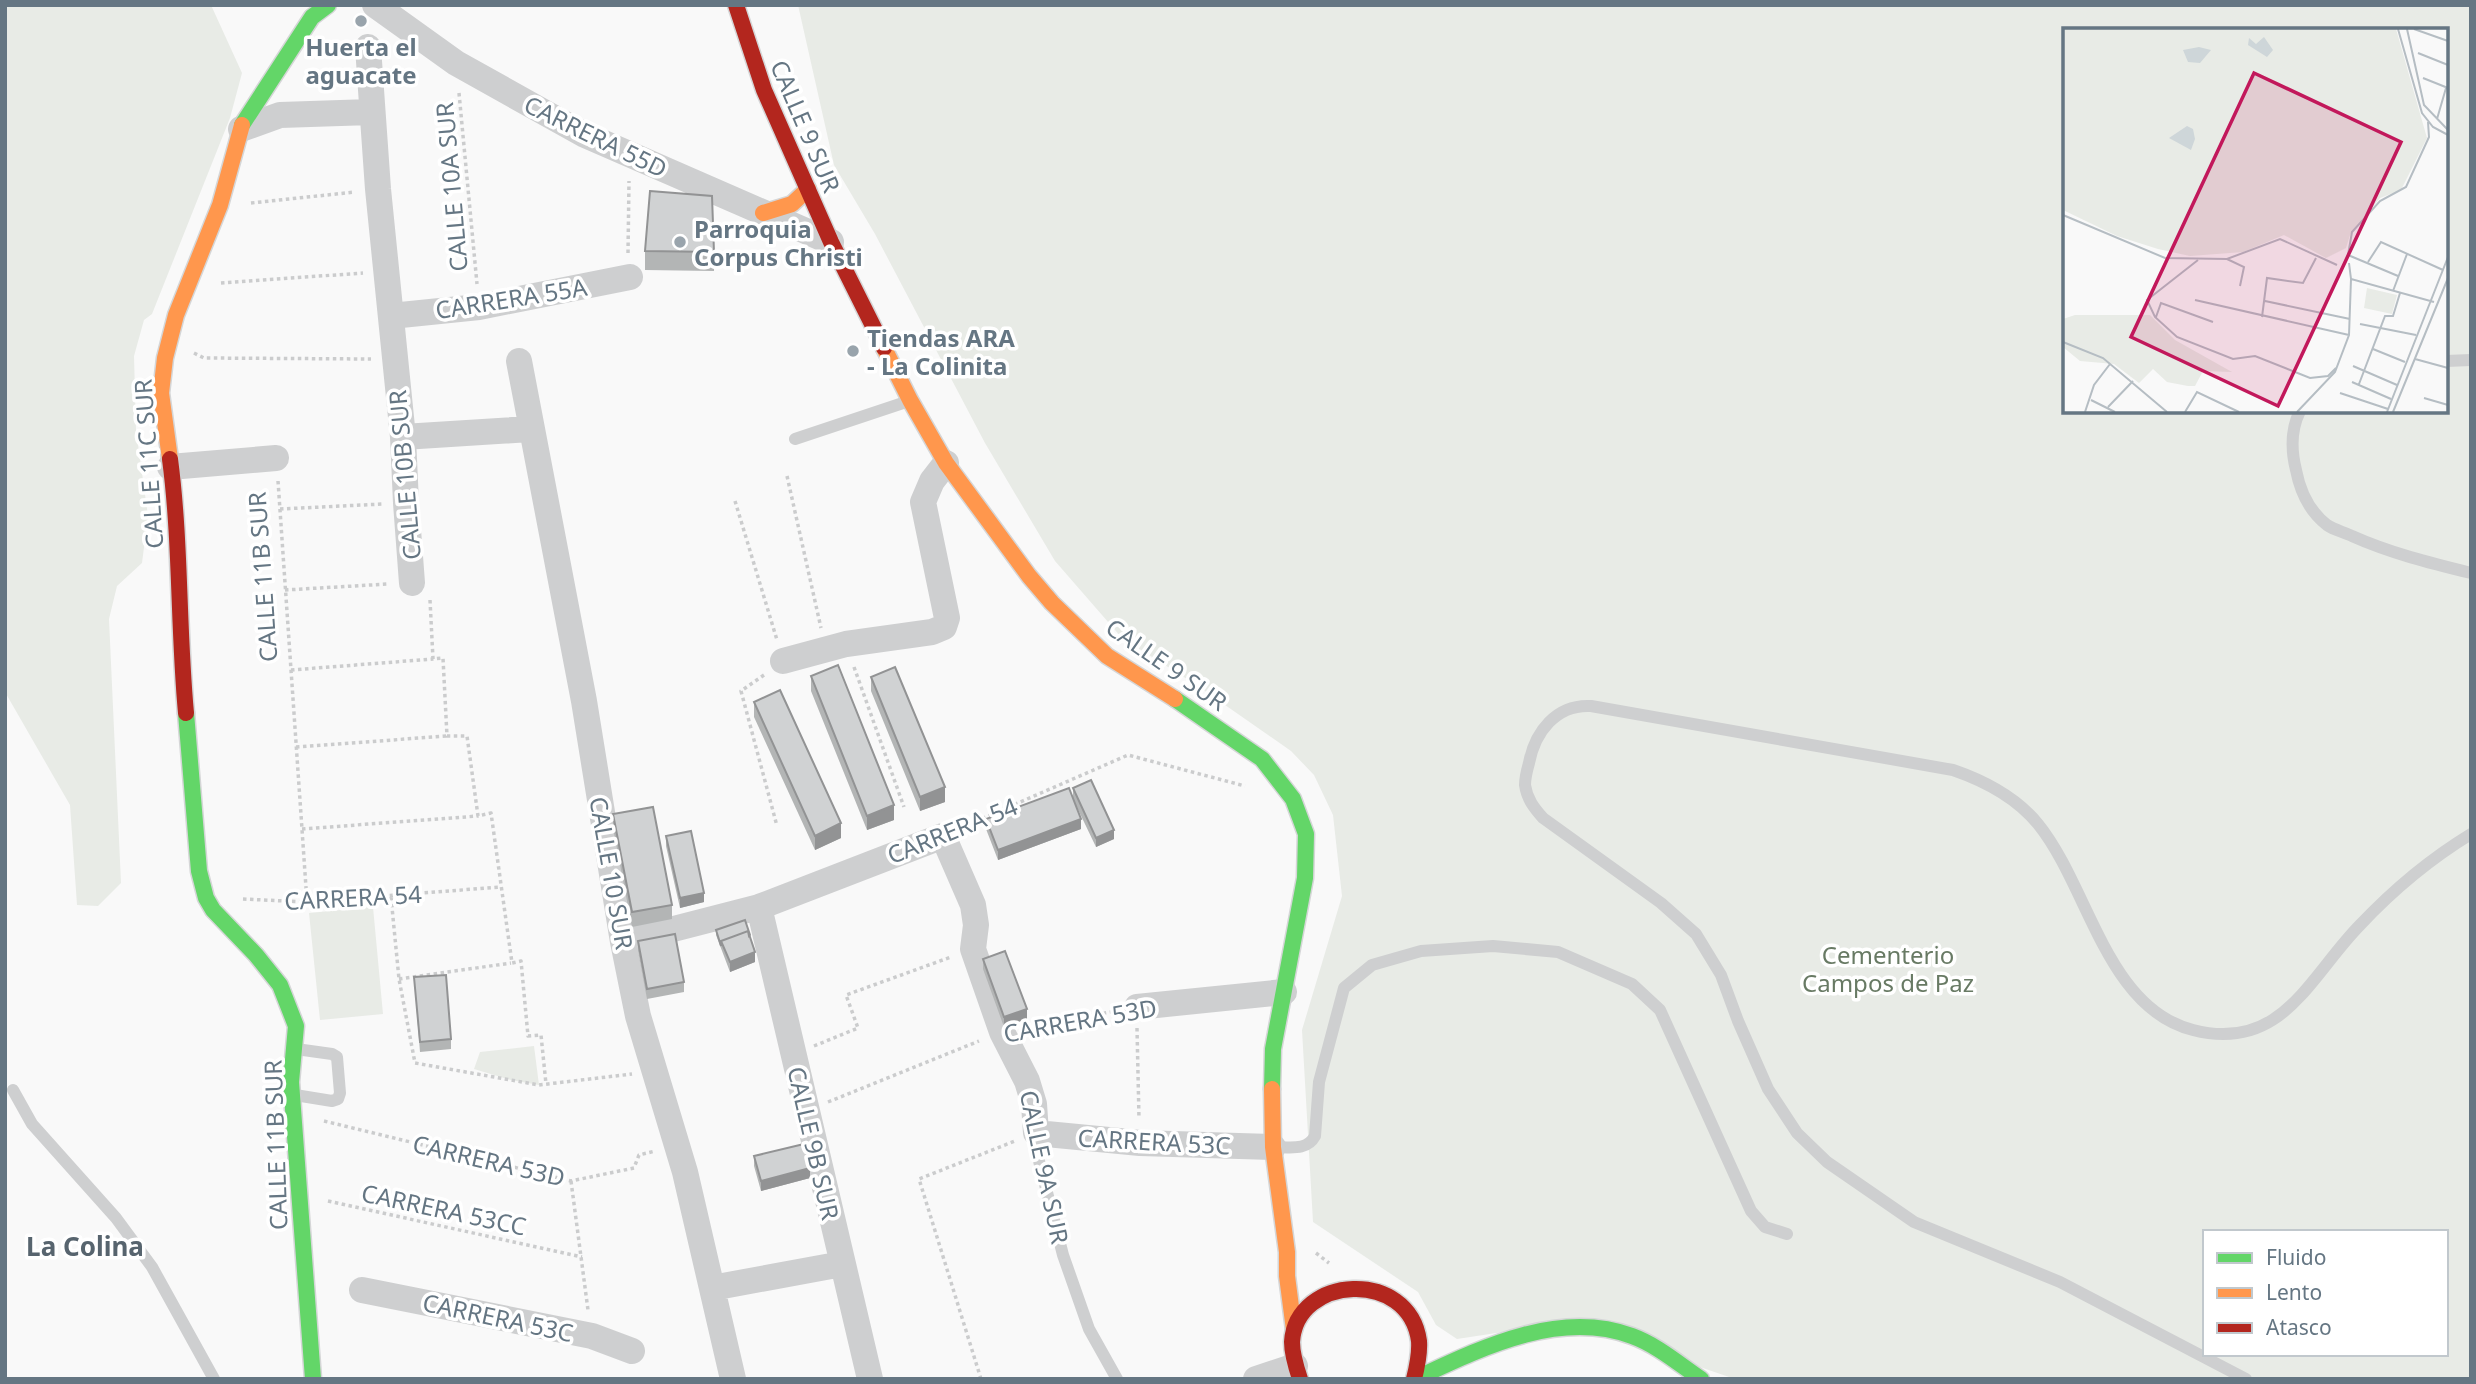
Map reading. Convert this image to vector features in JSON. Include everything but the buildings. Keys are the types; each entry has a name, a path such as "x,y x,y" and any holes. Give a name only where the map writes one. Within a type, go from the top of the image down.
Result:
{"main road":[{"name":"CALLE 11C SUR","path":"206,898 199,871 188,759 177,515 161,393 165,358 184,295 220,205 244,119 312,17 328,5"},
{"name":"CALLE 9 SUR","path":"736,5 764,90 831,242 910,400 946,463 1052,603 1107,656 1214,724 1262,759 1293,799 1306,834 1305,878 1273,1049 1271,1115 1298,1373"},
{"path":"763,213 792,204 808,189"},
{"name":"CALLE 11B SUR","path":"206,898 213,910 257,955 280,985 296,1027 292,1094 313,1379"},
{"path":"1287,1252 1304,1268"},
{"path":"1325,1281 1347,1288"},
{"path":"1294,1330 1313,1304 1324,1295 1347,1288 1365,1287 1392,1298 1411,1319 1419,1347 1415,1379"},
{"path":"1415,1379 1457,1359 1516,1339 1562,1328 1599,1327 1634,1337 1701,1379"},
{"path":"1419,1347 1457,1359"}],"street":[{"name":"CARRERA 55D","path":"375,5 456,63 583,134 831,242"},
{"name":"CALLE 10B SUR","path":"368,47 371,112 403,437 412,583"},
{"path":"254,103 280,114"},
{"path":"241,130 280,114 371,112"},
{"name":"CARRERA 55A","path":"391,316 480,307 630,277"},
{"name":"CALLE 10 SUR","path":"519,360 530,429 584,701 623,942 638,1016 677,1145 733,1379"},
{"path":"403,437 530,429"},
{"path":"170,467 276,458"},
{"path":"783,661 836,646 939,630 944,626 947,618 923,502 932,481 946,463"},
{"name":"CARRERA 54","path":"623,942 759,907 943,835"},
{"name":"CALLE 9A SUR","path":"943,835 974,905 976,925 973,949 1002,1032 1027,1081 1034,1104 1036,1133"},
{"name":"CALLE 9B SUR","path":"759,907 870,1379"},
{"name":"CARRERA 53D","path":"1136,1007 1283,992"},
{"name":"CARRERA 53C","path":"1036,1133 1140,1143 1273,1147"},
{"path":"712,1288 842,1264"},
{"name":"CARRERA 53C","path":"362,1290 592,1336 632,1351"},
{"path":"1256,1379 1298,1373"}],"lane":[{"path":"2448,361 2471,360"},
{"path":"795,439 910,400"},
{"path":"2299,413 2292,439 2300,489 2311,508 2328,525 2385,551 2471,573"},
{"path":"2246,1379 2060,1282 1914,1222 1827,1162 1797,1133 1768,1089 1721,975 1696,934 1661,903 1543,818 1531,805 1525,783 1535,742 1542,730 1559,713 1579,705 1926,765 1976,778 2019,804 2038,824 2061,860 2118,971 2141,1002 2161,1018 2207,1034 2253,1030 2275,1019 2308,989 2358,926 2414,874 2471,834"},
{"path":"1273,1147 1304,1147 1311,1143 1315,1136 1320,1082 1344,988 1372,965 1421,951 1457,948 1493,946 1558,952 1632,984 1660,1010 1751,1211 1765,1227 1787,1234"},
{"path":"292,1094 332,1101 338,1099 340,1093 337,1057 294,1049"},
{"path":"13,1090 32,1124 116,1218 152,1267 214,1379"},
{"name":"CALLE 9A SUR","path":"1036,1133 1038,1157 1063,1255 1089,1329 1117,1379"}],"path":[{"name":"CALLE 10A SUR","path":"456,63 480,307"},
{"path":"628,248 629,154"},
{"path":"244,204 378,189"},
{"path":"210,288 221,283 386,272"},
{"path":"170,340 188,347 204,358 394,359"},
{"name":"CALLE 11B SUR","path":"276,458 307,902"},
{"path":"787,476 836,646 904,807"},
{"path":"735,501 783,661 741,691 777,826"},
{"path":"280,509 406,503"},
{"path":"285,590 412,583"},
{"name":"CALLE 10B SUR","path":"412,583 429,584 433,659 443,658 447,736"},
{"path":"291,670 433,659"},
{"path":"296,747 467,736 478,816"},
{"name":"CARRERA 54","path":"943,835 1128,755 1256,789"},
{"path":"302,829 491,813 512,963"},
{"name":"CARRERA 54","path":"206,898 307,902 500,887"},
{"path":"391,897 398,979 415,1063 539,1085 655,1072"},
{"path":"793,1054 858,1028 846,995 973,949"},
{"path":"398,979 521,961 528,1036 541,1035 546,1084"},
{"path":"1136,1007 1140,1143"},
{"name":"CARRERA 53D","path":"806,1111 1002,1032 1136,1007"},
{"name":"CARRERA 53D","path":"293,1114 571,1181 634,1168 639,1155 677,1145"},
{"path":"981,1379 919,1179 1036,1133"},
{"path":"571,1181 592,1336"},
{"name":"CARRERA 53CC","path":"299,1195 582,1257"},
{"path":"387,1378 395,1379"}],"green space":[{"path":"5,5 211,5 242,73 230,118 152,314 144,320 134,356 136,430 148,516 142,563 117,586 109,619 121,883 98,906 77,905 70,805 5,692"},
{"name":"Cementerio Campos de Paz","path":"798,5 2471,5 2471,1379 1735,1379 1568,1322 1457,1339 1436,1325 1418,1292 1313,1222 1302,1030 1342,896 1333,815 1314,775 1291,751 1195,684 1122,638 1055,561 985,443 875,234 834,165"},
{"path":"373,907 383,1014 320,1020 309,913"},
{"path":"534,1046 539,1085 474,1069 480,1052"}],"traffic: fast":[{"path":"242,125 312,17 328,5"},
{"path":"1175,699 1262,759 1293,799 1306,834 1305,878 1273,1049 1272,1089"},
{"path":"186,713 199,871 206,898 213,910 280,985 296,1026 291,1082 313,1379"},
{"path":"1415,1379 1466,1355 1521,1336 1577,1327 1604,1329 1632,1336 1659,1350 1701,1379"}],"traffic: slow":[{"path":"170,459 161,393 165,358 176,315 220,205 242,125"},
{"path":"763,213 792,204 808,189"},
{"path":"884,348 946,463 1029,576 1052,603 1107,656 1175,699"},
{"path":"1272,1089 1273,1147 1294,1330"}],"traffic: jam":[{"path":"736,5 764,90 831,242 884,348"},
{"path":"170,459 186,713"},
{"path":"1300,1379 1292,1342 1298,1320 1312,1303 1331,1293 1353,1289 1375,1292 1396,1301 1411,1317 1419,1341 1414,1379"}],"place":[{"name":"Huerta el aguacate","path":"361,21"},
{"name":"Parroquia Corpus Christi","path":"680,242"},
{"name":"Tiendas ARA - La Colinita","path":"853,351"}],"district":[{"name":"La Colina","path":"85,1246"}]}
